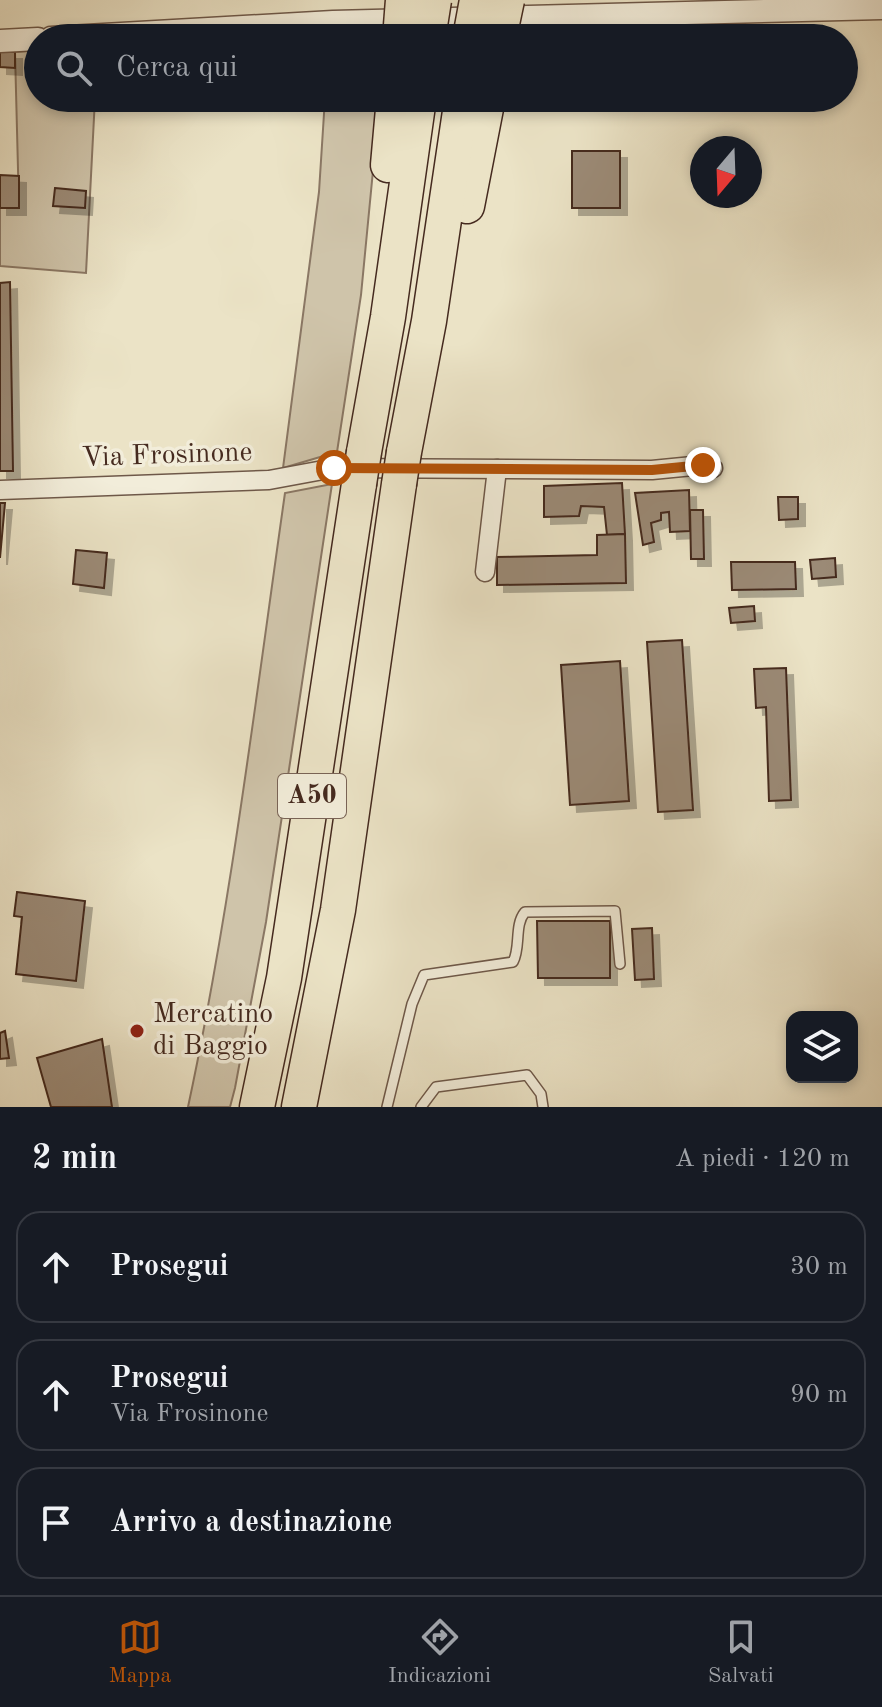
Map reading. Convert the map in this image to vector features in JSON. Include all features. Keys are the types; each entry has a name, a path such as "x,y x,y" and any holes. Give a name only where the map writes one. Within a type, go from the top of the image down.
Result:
{"highway":[{"path":"401,24 403,0"},
{"path":"430,24 434,0"},
{"path":"473,24 477,0"},
{"path":"502,24 507,0"},
{"path":"388,317 384,251 393,112"},
{"name":"A50","path":"257,1107 290,946 352,468 388,317 417,112"},
{"name":"A50","path":"299,1107 338,910 412,468 429,321 460,112"},
{"path":"429,321 467,208 485,112"}],"street":[{"path":"298,24 882,8"},
{"path":"0,41 24,40"},
{"path":"412,468 652,470 703,465 713,468"},
{"name":"Via Frosinone","path":"0,490 269,480 352,468 412,468"},
{"path":"485,572 497,469"}],"lane":[{"path":"387,1107 412,1004 424,975 513,962 518,952 520,917 525,912 615,911 620,964"},
{"path":"421,1107 436,1087 527,1075 541,1094 543,1107"}],"shaded area":[{"path":"24,51 24,112 94,112 86,273 0,266 0,208 19,208 15,52"},
{"path":"324,112 379,112 361,295 337,452 283,468 319,192"},
{"path":"332,484 266,922 235,1088 230,1107 188,1107 230,878 285,493"}],"building":[{"path":"0,52 15,52 15,68 0,67"},
{"path":"572,151 620,151 620,208 572,208"},
{"path":"0,175 19,176 19,208 0,208"},
{"path":"55,188 86,191 85,208 53,206"},
{"path":"10,282 13,471 0,471 0,283"},
{"path":"622,483 625,534 607,535 604,507 581,506 579,516 544,517 544,486"},
{"path":"689,490 690,531 670,532 669,512 661,513 661,520 651,523 654,542 643,545 635,493"},
{"path":"778,497 798,497 798,519 779,520"},
{"path":"0,503 5,503 0,558"},
{"path":"690,510 703,510 704,559 691,559"},
{"path":"625,534 626,583 497,585 497,557 597,555 597,535"},
{"path":"76,550 107,553 104,588 73,584"},
{"path":"835,558 836,577 812,579 810,560"},
{"path":"731,562 795,562 796,589 732,590"},
{"path":"754,606 755,621 731,623 729,608"},
{"path":"682,640 693,810 658,812 647,642"},
{"path":"620,661 629,801 570,805 561,665"},
{"path":"786,668 791,800 769,801 766,707 756,708 754,669"},
{"path":"17,892 85,901 76,981 16,974 22,917 14,916"},
{"path":"537,921 610,921 610,978 538,978"},
{"path":"652,928 654,979 635,980 632,929"},
{"path":"5,1031 9,1058 0,1059 0,1033"},
{"path":"102,1039 112,1107 51,1107 37,1058"}],"place":[{"name":"Mercatino di Baggio","path":"137,1031"}],"route":[{"path":"334,468 652,470 703,465"}]}
